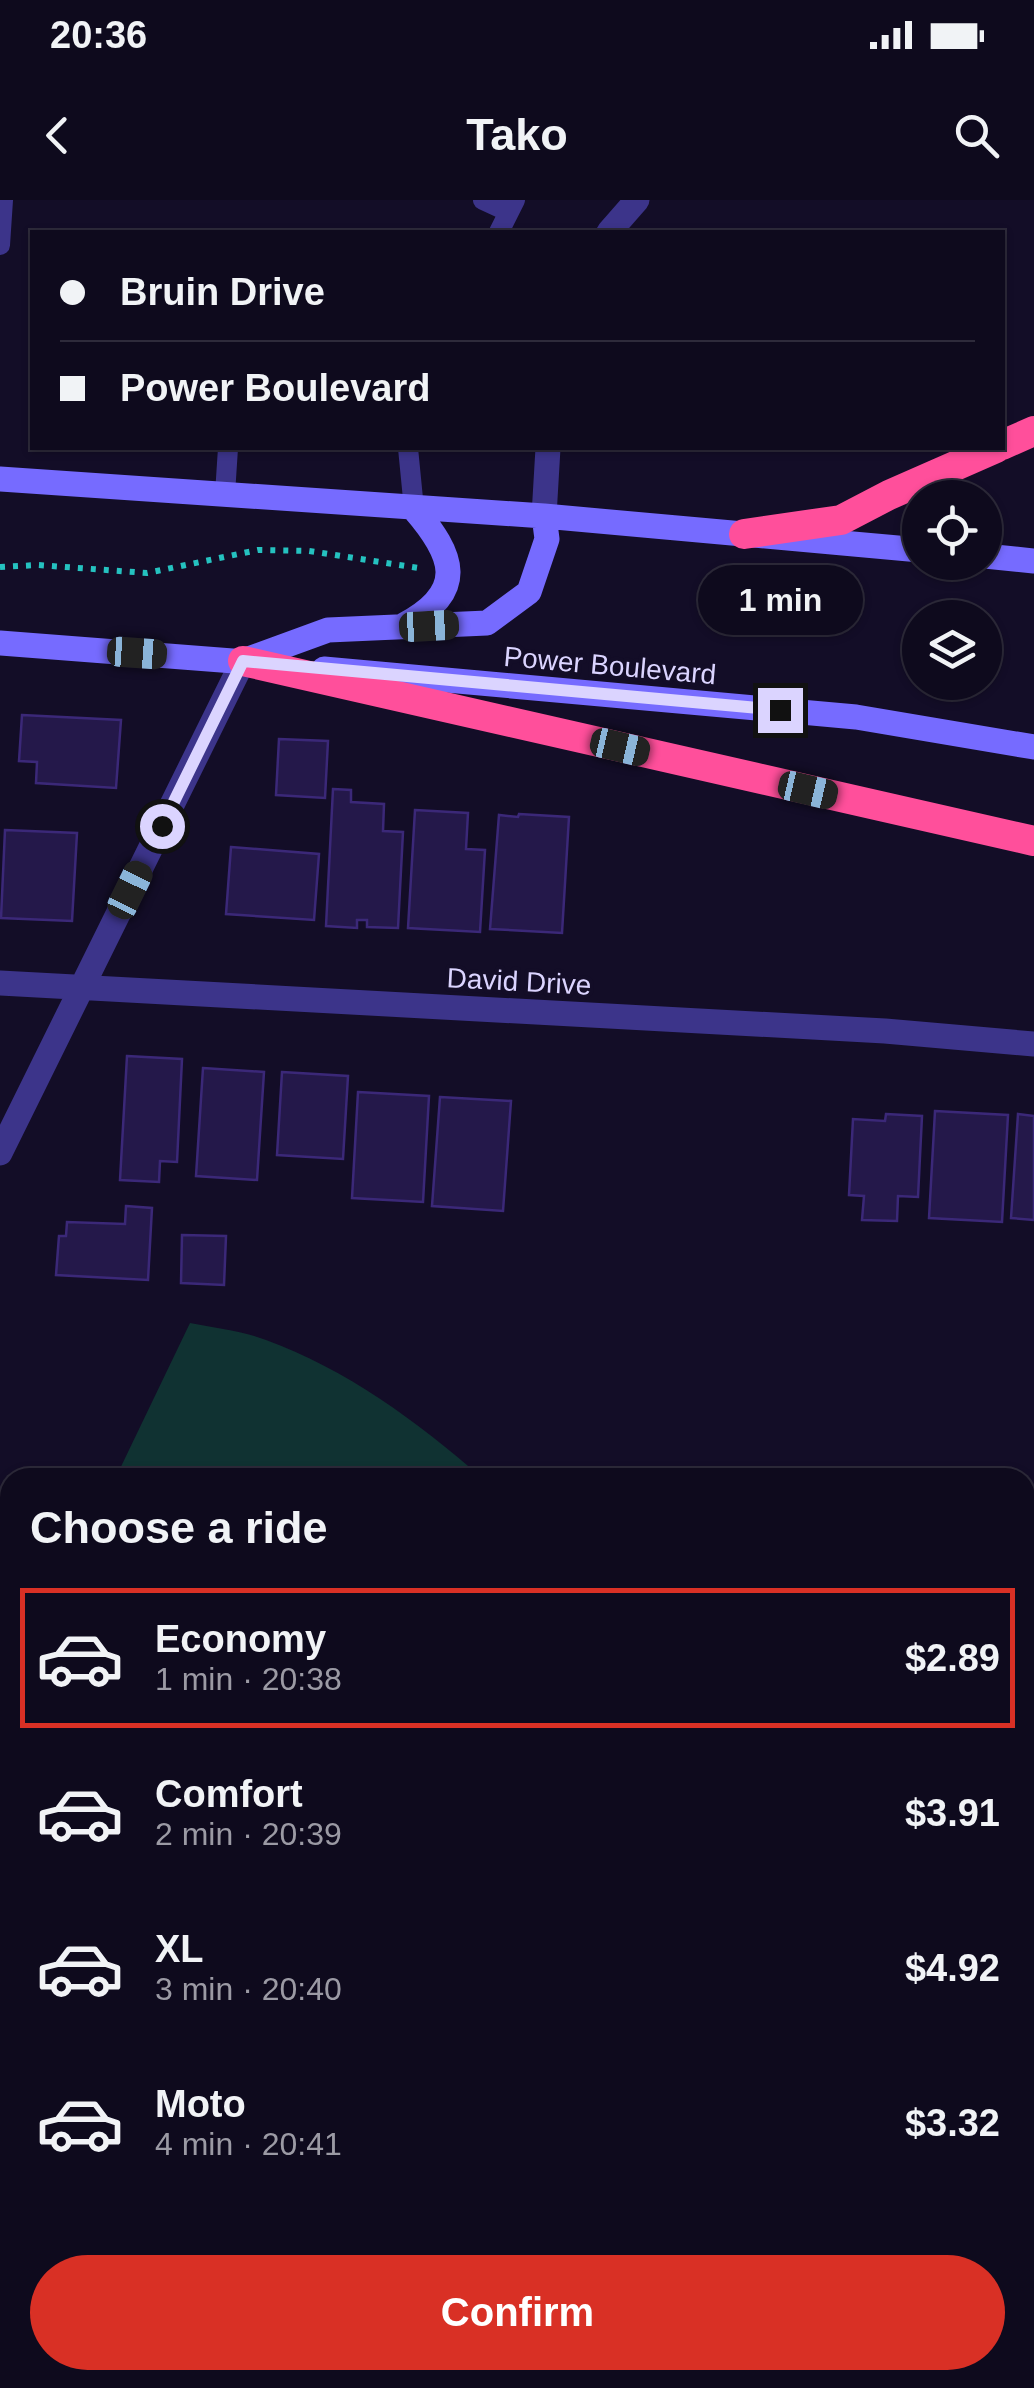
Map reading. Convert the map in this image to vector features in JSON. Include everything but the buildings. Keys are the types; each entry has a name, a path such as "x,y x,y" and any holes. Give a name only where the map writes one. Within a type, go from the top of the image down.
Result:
{"highway":[{"path":"1005,443 1034,431"},
{"path":"744,534 842,520 889,494 990,450"},
{"path":"243,661 1034,841"}],"main road":[{"path":"0,479 544,516 902,548"},
{"path":"400,627 422,615 440,598 449,574 440,538 414,509"},
{"path":"243,661 328,630 488,622 529,592 546,538 544,516"},
{"path":"1002,558 1034,561"},
{"name":"Power Boulevard","path":"0,643 856,717 1034,747"}],"street":[{"path":"611,230 637,200"},
{"path":"544,516 548,450"},
{"path":"0,1153 243,661"},
{"name":"David Drive","path":"0,983 885,1031 1034,1044"}],"lane":[{"path":"0,245 3,200"},
{"path":"482,200 512,206 500,230"},
{"path":"225,494 228,450"},
{"path":"408,450 414,509"}],"path":[{"path":"0,567 38,565 147,573 258,550 310,551 420,568"}],"green space":[{"path":"190,1323 257,1337 324,1366 406,1417 470,1468 120,1468"}],"route":[{"path":"162,826 243,661 780,710"}]}
